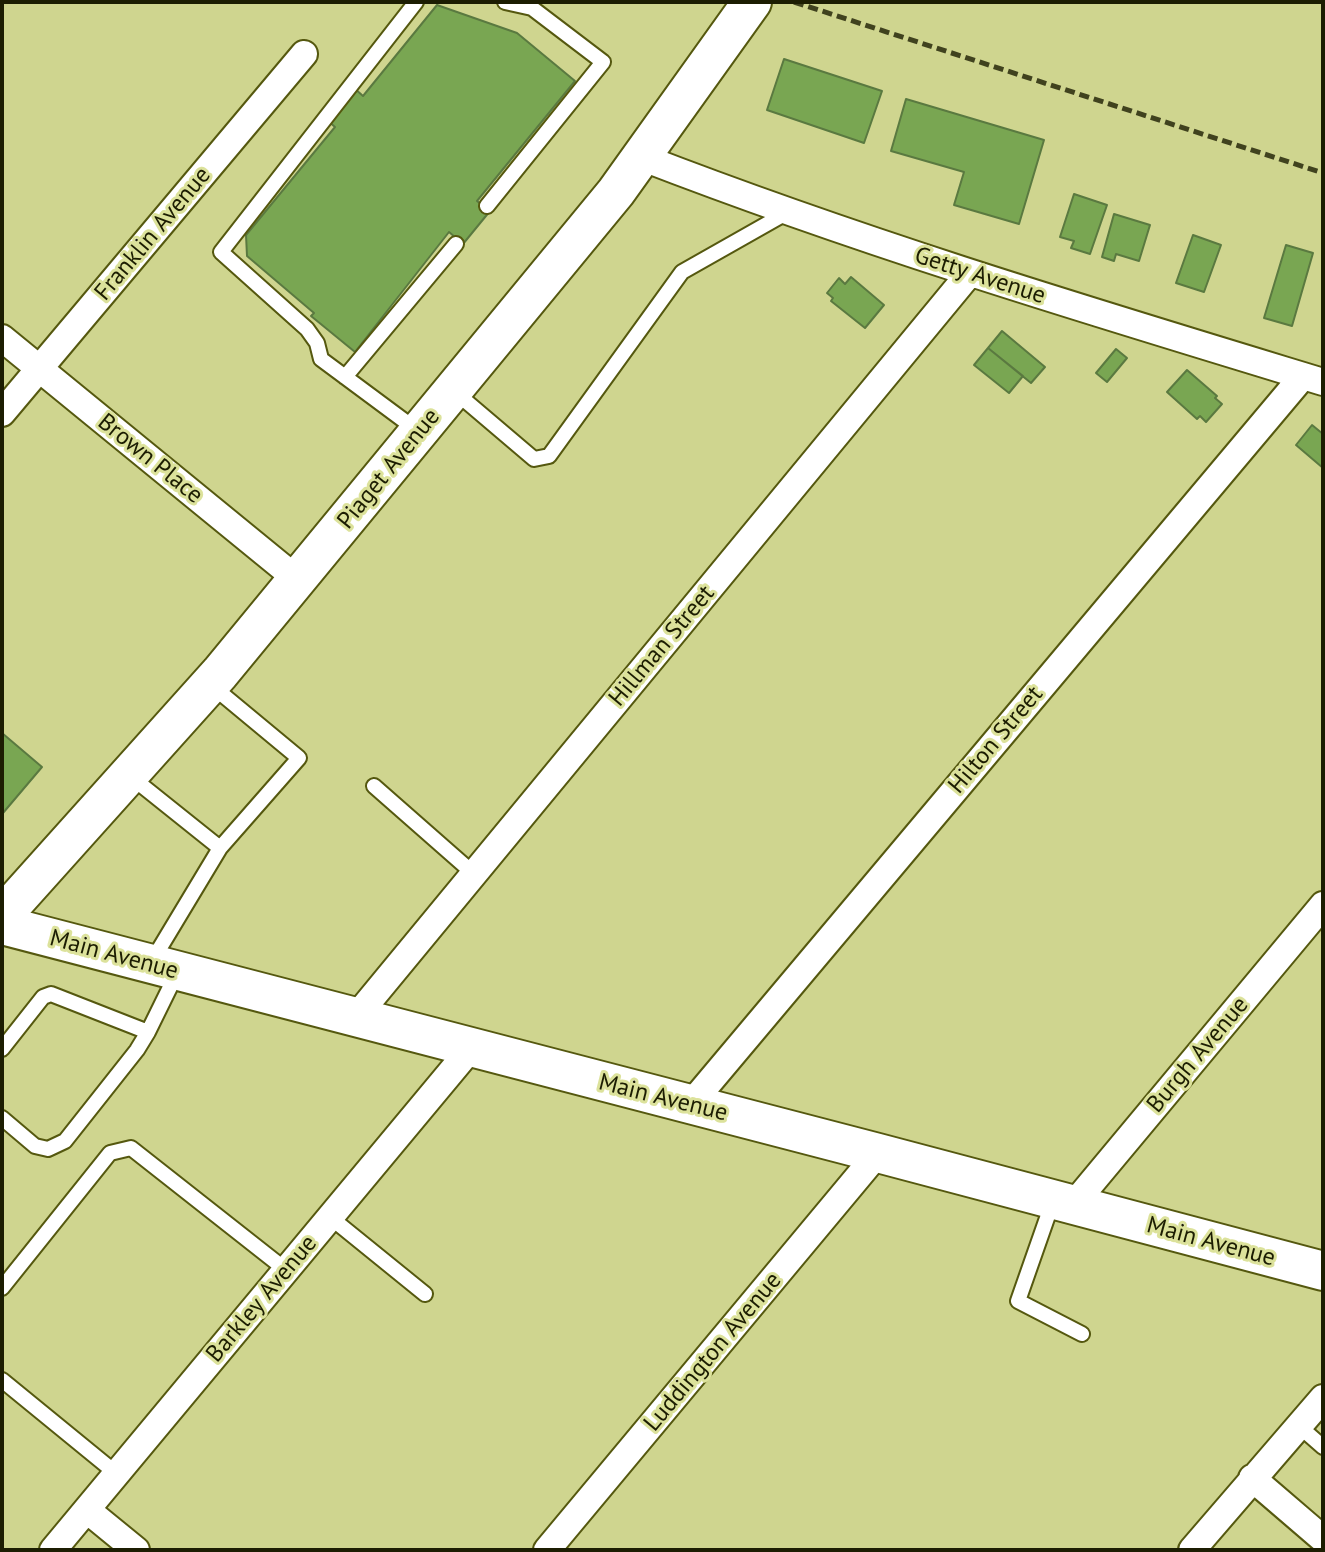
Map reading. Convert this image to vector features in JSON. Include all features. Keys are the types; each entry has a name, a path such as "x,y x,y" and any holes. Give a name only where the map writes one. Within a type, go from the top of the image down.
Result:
{"main road":[{"name":"Piaget Avenue","path":"2,916 210,684 298,580 616,192 741,15"},
{"name":"Main Avenue","path":"2,925 1323,1271"}],"street":[{"name":"Franklin Avenue","path":"2,413 303,54"},
{"name":"Getty Avenue","path":"641,158 969,274 1313,379"},
{"name":"Hillman Street","path":"355,1018 969,274"},
{"name":"Brown Place","path":"2,338 298,580"},
{"name":"Hilton Street","path":"690,1105 1313,379"},
{"name":"Burgh Avenue","path":"1063,1202 1323,905"},
{"name":"Barkley Avenue","path":"53,1550 471,1048"},
{"name":"Luddington Avenue","path":"547,1550 878,1153"},
{"path":"1192,1550 1323,1398"},
{"path":"1252,1478 1323,1539"},
{"path":"87,1510 136,1550"}],"lane":[{"path":"416,2 222,252 307,330 317,343 321,359 419,432"},
{"path":"487,206 603,62 532,8 505,2"},
{"path":"453,390 534,459 549,456 682,272 788,212"},
{"path":"345,377 456,244"},
{"path":"2,1118 35,1146 48,1149 65,1141 148,1032 164,968 220,848 299,758 210,684"},
{"path":"128,775 220,848"},
{"path":"374,786 474,873"},
{"path":"2,1049 43,997 51,994 148,1032"},
{"path":"2,1288 110,1153 131,1148 286,1270"},
{"path":"1063,1202 1018,1300 1082,1334"},
{"path":"330,1217 425,1294"},
{"path":"2,1380 117,1474"},
{"path":"1299,1426 1323,1447"}],"building":[{"path":"437,5 517,33 575,81 477,201 490,211 463,244 449,232 355,352 311,316 314,313 247,256 246,235 335,127 327,120 353,87 363,96"},
{"path":"784,59 882,91 864,143 767,110"},
{"path":"906,99 1044,140 1019,224 954,205 964,172 891,151"},
{"path":"1074,194 1107,205 1090,254 1071,248 1074,241 1060,237"},
{"path":"1114,214 1150,225 1139,261 1116,254 1114,261 1102,257"},
{"path":"1193,235 1221,245 1204,292 1176,283"},
{"path":"1286,245 1313,253 1292,326 1264,318"},
{"path":"851,277 884,305 865,328 831,301 833,298 827,293 839,278 845,284"},
{"path":"1002,331 1045,367 1031,383 988,348"},
{"path":"988,348 1023,376 1009,393 974,365"},
{"path":"1116,349 1127,358 1107,382 1096,373"},
{"path":"1187,370 1217,396 1215,398 1222,404 1206,422 1200,416 1197,419 1167,392"},
{"path":"1312,425 1323,434 1323,468 1296,445"},
{"path":"2,733 42,767 3,813 2,811"}],"railway":[{"path":"794,2 1323,173"}]}
